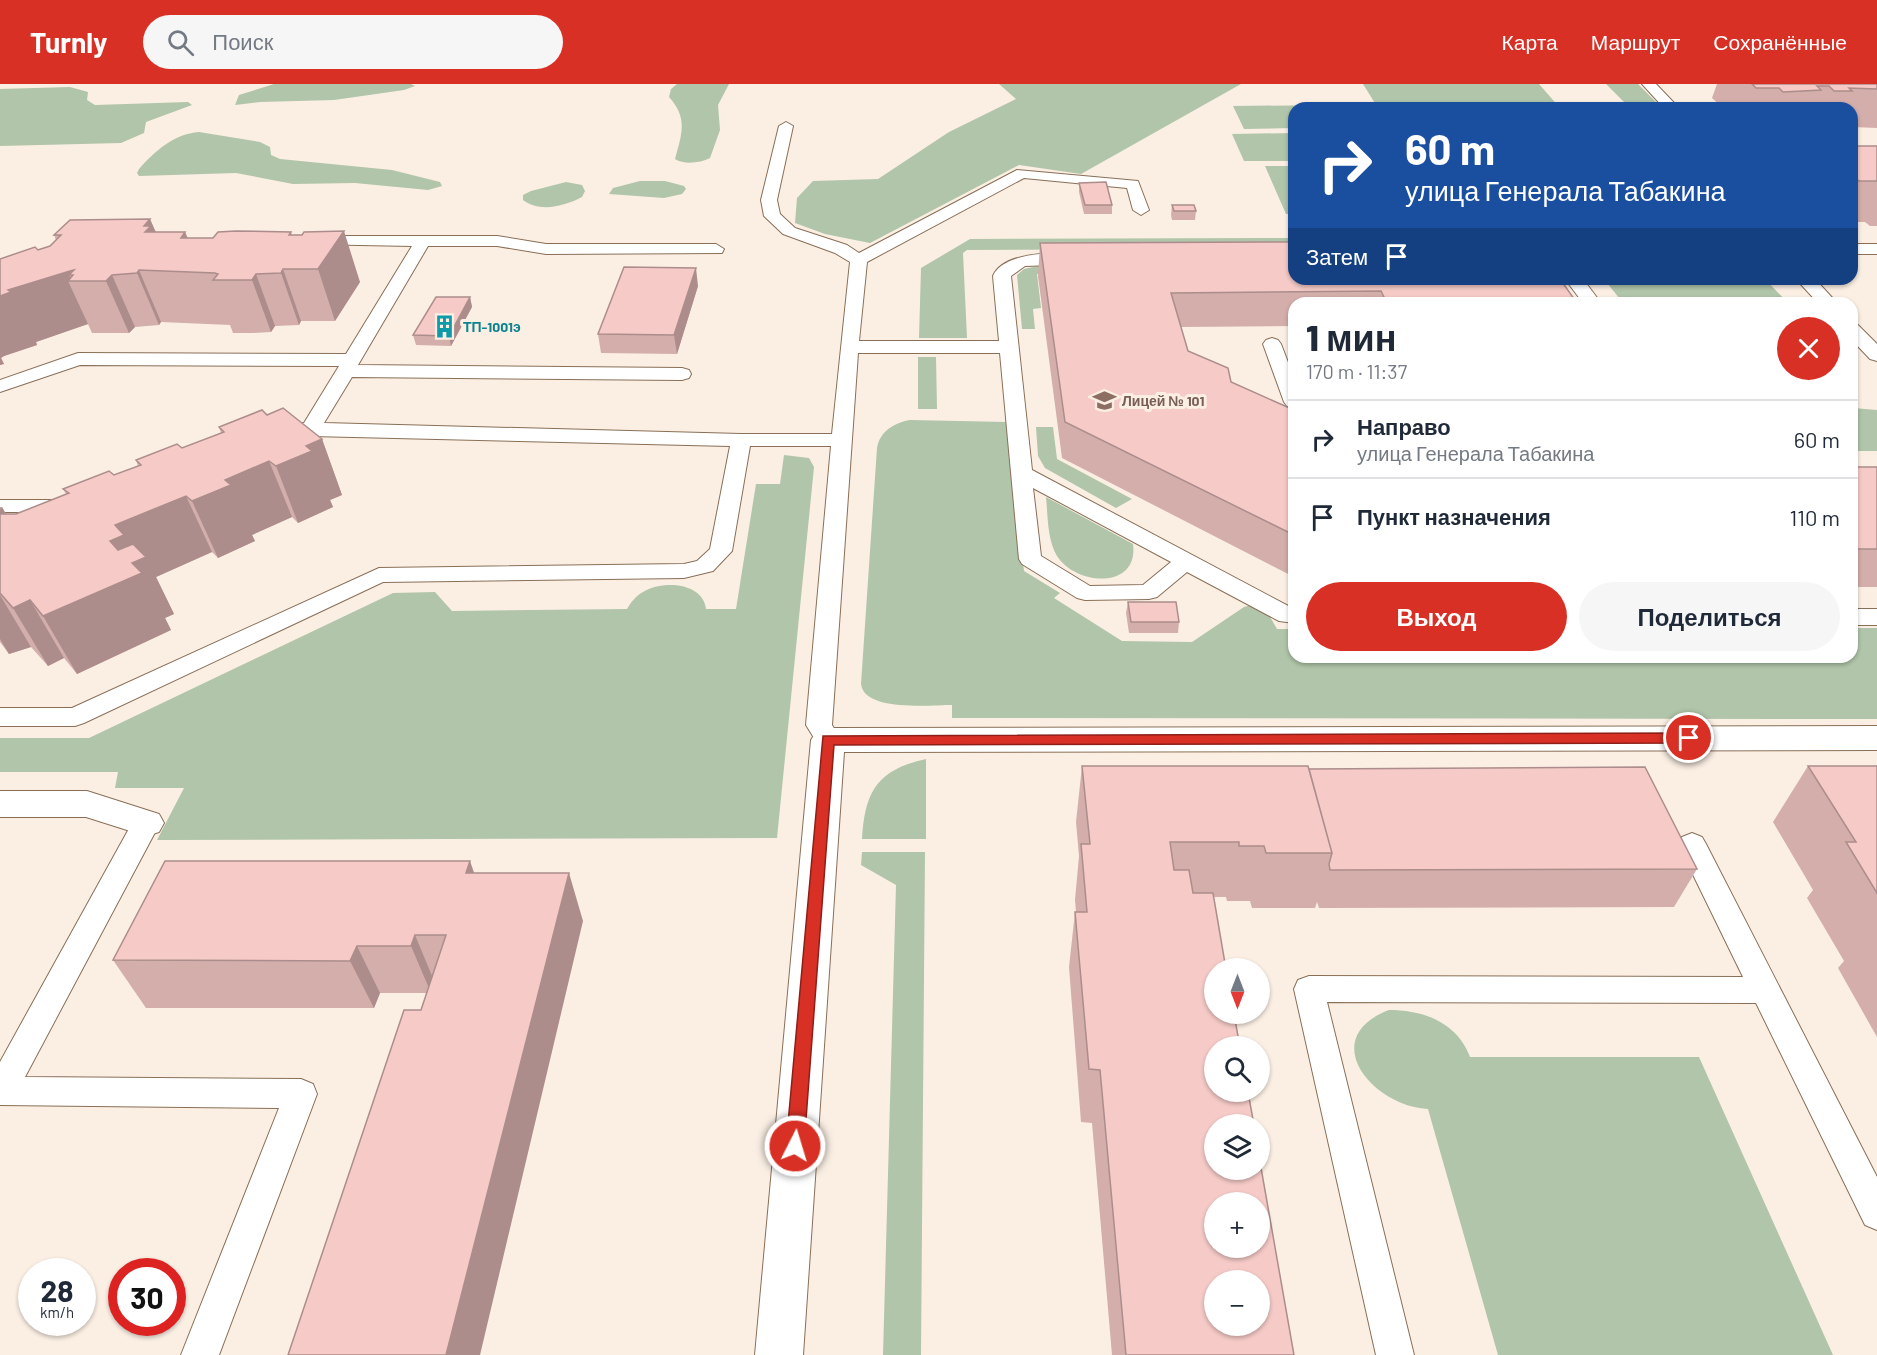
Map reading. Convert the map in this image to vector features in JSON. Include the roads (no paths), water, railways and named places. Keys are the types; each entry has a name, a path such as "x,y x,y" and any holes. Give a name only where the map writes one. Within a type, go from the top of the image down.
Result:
{"street":[{"path":"779,1355 828,740 1877,738"},
{"path":"0,804 87,804 146,823"}],"lane":[{"path":"1649,84 1666,102"},
{"path":"786,126 769,200 772,216 789,231 841,249 859,260"},
{"path":"859,260 1022,172 1133,184 1141,210"},
{"path":"292,241 497,241 546,249 716,249"},
{"path":"310,429 423,241"},
{"path":"1858,249 1877,249"},
{"path":"828,740 819,724 849,347 859,260"},
{"path":"1096,260 1021,261 1004,271 1002,276 1030,559 1085,593 1149,592 1186,561"},
{"path":"1811,285 1822,297"},
{"path":"1858,335 1877,355"},
{"path":"1272,344 1288,386"},
{"path":"849,347 1009,347"},
{"path":"0,386 78,359 682,374"},
{"path":"256,436 284,429 310,429 842,441"},
{"path":"0,717 75,717 379,574 684,571 705,566 721,551 741,440"},
{"path":"1022,473 1288,616"},
{"path":"0,506 72,506 94,498"},
{"path":"1858,617 1877,617"},
{"path":"146,823 1,1091 301,1094 200,1355"},
{"path":"1692,844 1877,1213"},
{"path":"1395,1355 1309,989 1765,990"}],"place":[{"name":"ТП-1001э","path":"445,326"},
{"name":"Лицей № 101","path":"1104,400"}]}
